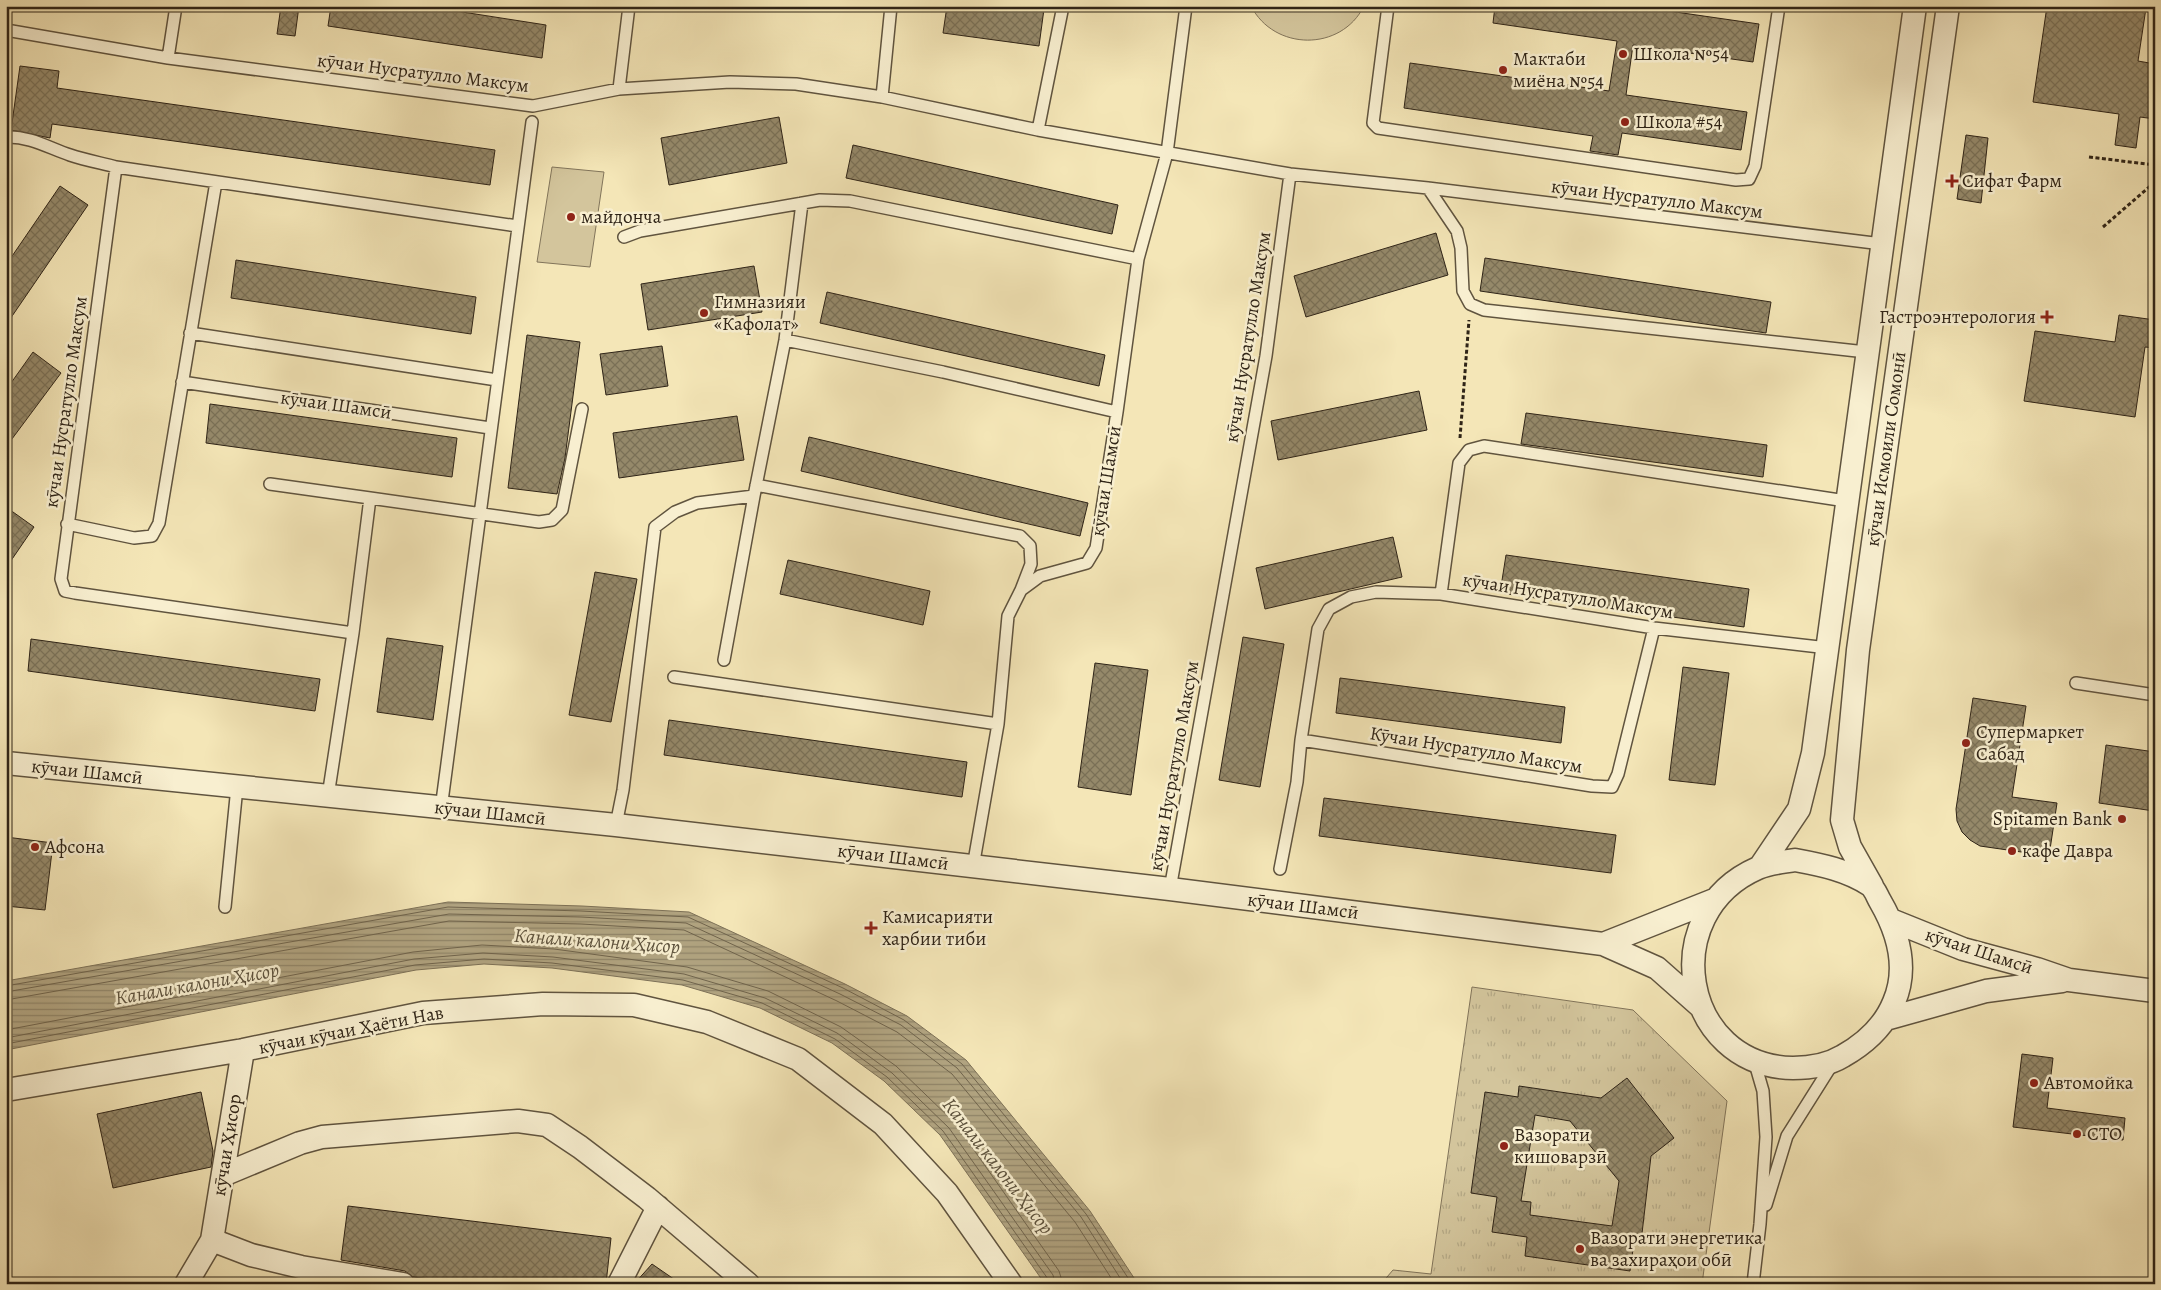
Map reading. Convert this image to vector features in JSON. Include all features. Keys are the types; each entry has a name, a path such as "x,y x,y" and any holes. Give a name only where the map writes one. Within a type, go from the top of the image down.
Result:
{"street":[{"name":"кӯчаи Исмоили Сомонӣ","path":"1760,867 1799,810 1813,753 1866,352 1915,6"},
{"name":"кӯчаи Исмоили Сомонӣ","path":"1872,886 1850,847 1842,820 1858,650 1948,6"},
{"name":"кӯчаи Шамсӣ","path":"6,764 616,825 1170,889 1603,944 1657,968 1701,1006"},
{"name":"кӯчаи Шамсӣ","path":"1796,860 1831,866 1872,886 1891,920 1898,939 1901,960 1895,1001 1886,1019 1863,1045 1834,1062 1807,1068 1780,1068 1754,1060 1732,1047 1714,1029 1701,1006 1693,980 1692,952 1700,924 1714,900 1735,880 1760,867 1796,860"},
{"name":"кӯчаи Шамсӣ","path":"1603,944 1714,900"},
{"name":"кӯчаи Шамсӣ","path":"1891,920 1963,949 2037,969 2069,980 2155,991"},
{"name":"кӯчаи Шамсӣ","path":"1886,1019 1986,990 2069,980"},
{"name":"кӯчаи кӯчаи Ҳаёти Нав","path":"6,1090 243,1050 423,1013 542,1004 634,1005 707,1022 798,1059 883,1124 947,1193 1011,1284"},
{"name":"кӯчаи Ҳисор","path":"186,1284 212,1240 243,1050"},
{"path":"222,1175 300,1143 322,1137 518,1121 546,1125 580,1147 658,1207 748,1284"},
{"path":"620,1284 658,1207"},
{"path":"212,1240 251,1255 301,1267 403,1284"}],"lane":[{"path":"168,58 176,6"},
{"path":"619,89 629,6"},
{"path":"882,98 891,6"},
{"path":"1038,130 1063,6"},
{"path":"1117,412 1138,259 1167,153 1186,6"},
{"path":"1388,6 1373,123 1378,128 1736,180 1749,179 1755,166 1779,6"},
{"name":"кӯчаи Нусратулло Максум","path":"6,30 168,58 533,106 619,89 730,82 796,84 882,98 1038,130 1290,174 1428,188 1882,244"},
{"name":"кӯчаи Нусратулло Максум","path":"441,809 532,122"},
{"path":"6,137 17,137 40,142 70,155 116,167 517,226"},
{"name":"кӯчаи Нусратулло Максум","path":"116,167 67,524 61,579 65,591 352,633"},
{"name":"кӯчаи Нусратулло Максум","path":"1170,889 1266,356 1290,174"},
{"path":"67,524 134,538 152,536 159,523 216,182"},
{"path":"1428,188 1457,231 1461,248 1463,291 1470,304 1484,310 1866,352"},
{"path":"624,237 640,232 820,200 850,201 1138,259"},
{"path":"724,660 785,340 802,203"},
{"path":"190,334 497,380"},
{"name":"кӯчаи Шамсӣ","path":"785,340 942,372 1117,412 1096,548 1087,563 1040,576 1021,590 1008,616 998,724 974,866"},
{"name":"кӯчаи Шамсӣ","path":"182,382 490,428"},
{"path":"270,484 539,522 552,520 562,510 582,409"},
{"path":"1459,463 1469,450 1484,446 1846,500"},
{"name":"кӯчаи Нусратулло Максум","path":"1459,463 1441,594 1654,628 1828,648"},
{"path":"616,825 623,790 655,527 675,512 697,503 755,490 1020,536 1030,546 1031,564 1021,590"},
{"path":"328,796 370,498"},
{"path":"1280,868 1297,782 1301,740 1318,628 1329,609 1351,597 1376,592 1441,594"},
{"name":"Кӯчаи Нусратулло Максум","path":"1301,740 1592,786 1612,787 1618,774 1654,628"},
{"path":"674,677 998,724"},
{"path":"2076,683 2155,695"},
{"path":"224,907 237,787"},
{"path":"1753,1284 1760,1224 1766,1137 1763,1090 1754,1060"},
{"path":"1760,1224 1787,1136 1834,1062"}],"path":[{"path":"2089,157 2155,165"},
{"path":"2102,227 2155,182"},
{"path":"1459,463 1470,304"}],"green space":[{"path":"1251,6 1364,6 1353,21 1340,32 1324,38 1308,40 1291,38 1275,31 1262,21"},
{"name":"майдонча","path":"552,167 604,172 590,267 537,262"},
{"path":"1472,987 1633,1010 1727,1101 1702,1284 1381,1284 1393,1270 1431,1274"}],"water":[{"name":"Канали калони Ҳисор","path":"448,902 582,906 689,912 845,984 907,1016 966,1060 1090,1211 1138,1284 1045,1284 940,1135 884,1081 832,1043 760,1008 682,985 552,968 484,964 416,970 6,1050 6,981"}],"building":[{"path":"281,6 299,6 295,36 277,34"},
{"path":"331,6 424,6 546,25 542,58 328,26"},
{"path":"947,6 1023,6 1044,9 1039,46 943,33"},
{"path":"1495,6 1634,6 1759,24 1753,62 1633,45 1626,95 1747,112 1741,150 1622,133 1618,155 1590,151 1593,136 1404,108 1410,63 1609,91 1617,41 1493,23"},
{"path":"2047,6 2146,8 2138,61 2155,64 2155,119 2140,117 2136,148 2115,145 2119,114 2033,102"},
{"path":"20,66 59,71 57,88 495,150 490,185 52,124 50,138 11,130"},
{"path":"779,117 787,163 669,185 661,138"},
{"path":"1966,135 1988,138 1981,203 1957,199"},
{"path":"853,145 1118,205 1112,234 846,178"},
{"path":"60,186 88,205 6,325 6,265"},
{"path":"1436,233 1448,275 1306,317 1294,276"},
{"path":"1485,258 1771,302 1766,333 1480,291"},
{"path":"236,260 476,297 471,334 231,298"},
{"path":"754,266 762,312 648,330 641,284"},
{"path":"827,292 1105,355 1099,386 820,323"},
{"path":"2119,315 2155,320 2155,348 2145,347 2135,417 2024,401 2035,331 2115,342"},
{"path":"527,335 580,342 565,458 557,494 508,488"},
{"path":"662,346 668,386 606,395 600,354"},
{"path":"33,352 61,373 6,447 6,390"},
{"path":"1419,391 1427,430 1278,460 1271,421"},
{"path":"210,404 457,438 452,477 206,443"},
{"path":"1526,413 1767,445 1763,477 1521,444"},
{"path":"737,416 744,460 619,478 613,433"},
{"path":"809,437 1088,503 1080,536 801,471"},
{"path":"6,507 34,527 6,568"},
{"path":"1393,537 1402,577 1265,609 1256,568"},
{"path":"1506,555 1749,589 1744,627 1500,593"},
{"path":"788,560 930,591 923,625 780,594"},
{"path":"595,572 637,579 611,722 569,715"},
{"path":"1243,637 1284,644 1260,787 1219,780"},
{"path":"387,638 443,646 433,720 377,712"},
{"path":"31,639 320,679 315,711 28,671"},
{"path":"1095,663 1148,670 1131,795 1078,787"},
{"path":"1683,667 1729,673 1715,785 1669,780"},
{"path":"1340,678 1565,707 1561,743 1336,713"},
{"path":"1973,698 2026,706 2012,797 2057,803 2049,856 1980,846 1962,832 1957,821 1956,809"},
{"path":"669,720 967,762 962,797 664,755"},
{"path":"2106,745 2155,752 2154,811 2099,803"},
{"path":"1324,798 1616,835 1611,873 1319,836"},
{"path":"6,837 53,843 45,910 6,906"},
{"name":"Автомойка","path":"2022,1054 2053,1058 2047,1108 2125,1118 2123,1140 2013,1127"},
{"path":"1627,1078 1674,1138 1651,1156 1641,1242 1634,1242 1630,1271 1525,1256 1527,1237 1492,1232 1497,1197 1471,1193 1485,1092 1518,1097 1519,1086 1601,1098","holes":["1535,1115 1570,1121 1619,1181 1612,1226 1530,1215 1531,1202 1521,1201"]},
{"path":"201,1092 213,1151 211,1167 113,1188 97,1114"},
{"path":"348,1206 611,1238 606,1284 473,1284 413,1277 405,1271 341,1260"},
{"path":"652,1264 681,1284 634,1284"}],"place":[{"name":"Школа №54","path":"1623,54"},
{"name":"Мактаби миёна №54","path":"1503,70"},
{"name":"Школа #54","path":"1625,122"},
{"name":"Сифат Фарм","path":"1952,181"},
{"name":"майдонча","path":"571,217"},
{"name":"Гимназияи «Кафолат»","path":"704,313"},
{"name":"Гастроэнтерология","path":"2047,317"},
{"name":"Супермаркет Сабад","path":"1966,743"},
{"name":"Spitamen Bank","path":"2122,819"},
{"name":"Афсона","path":"35,847"},
{"name":"кафе Давра","path":"2012,851"},
{"name":"Камисарияти харбии тиби","path":"871,928"},
{"name":"Автомойка","path":"2034,1083"},
{"name":"СТО","path":"2077,1134"},
{"name":"Вазорати кишоварзӣ","path":"1504,1146"},
{"name":"Вазорати энергетика ва захираҳои обӣ","path":"1580,1249"}]}
